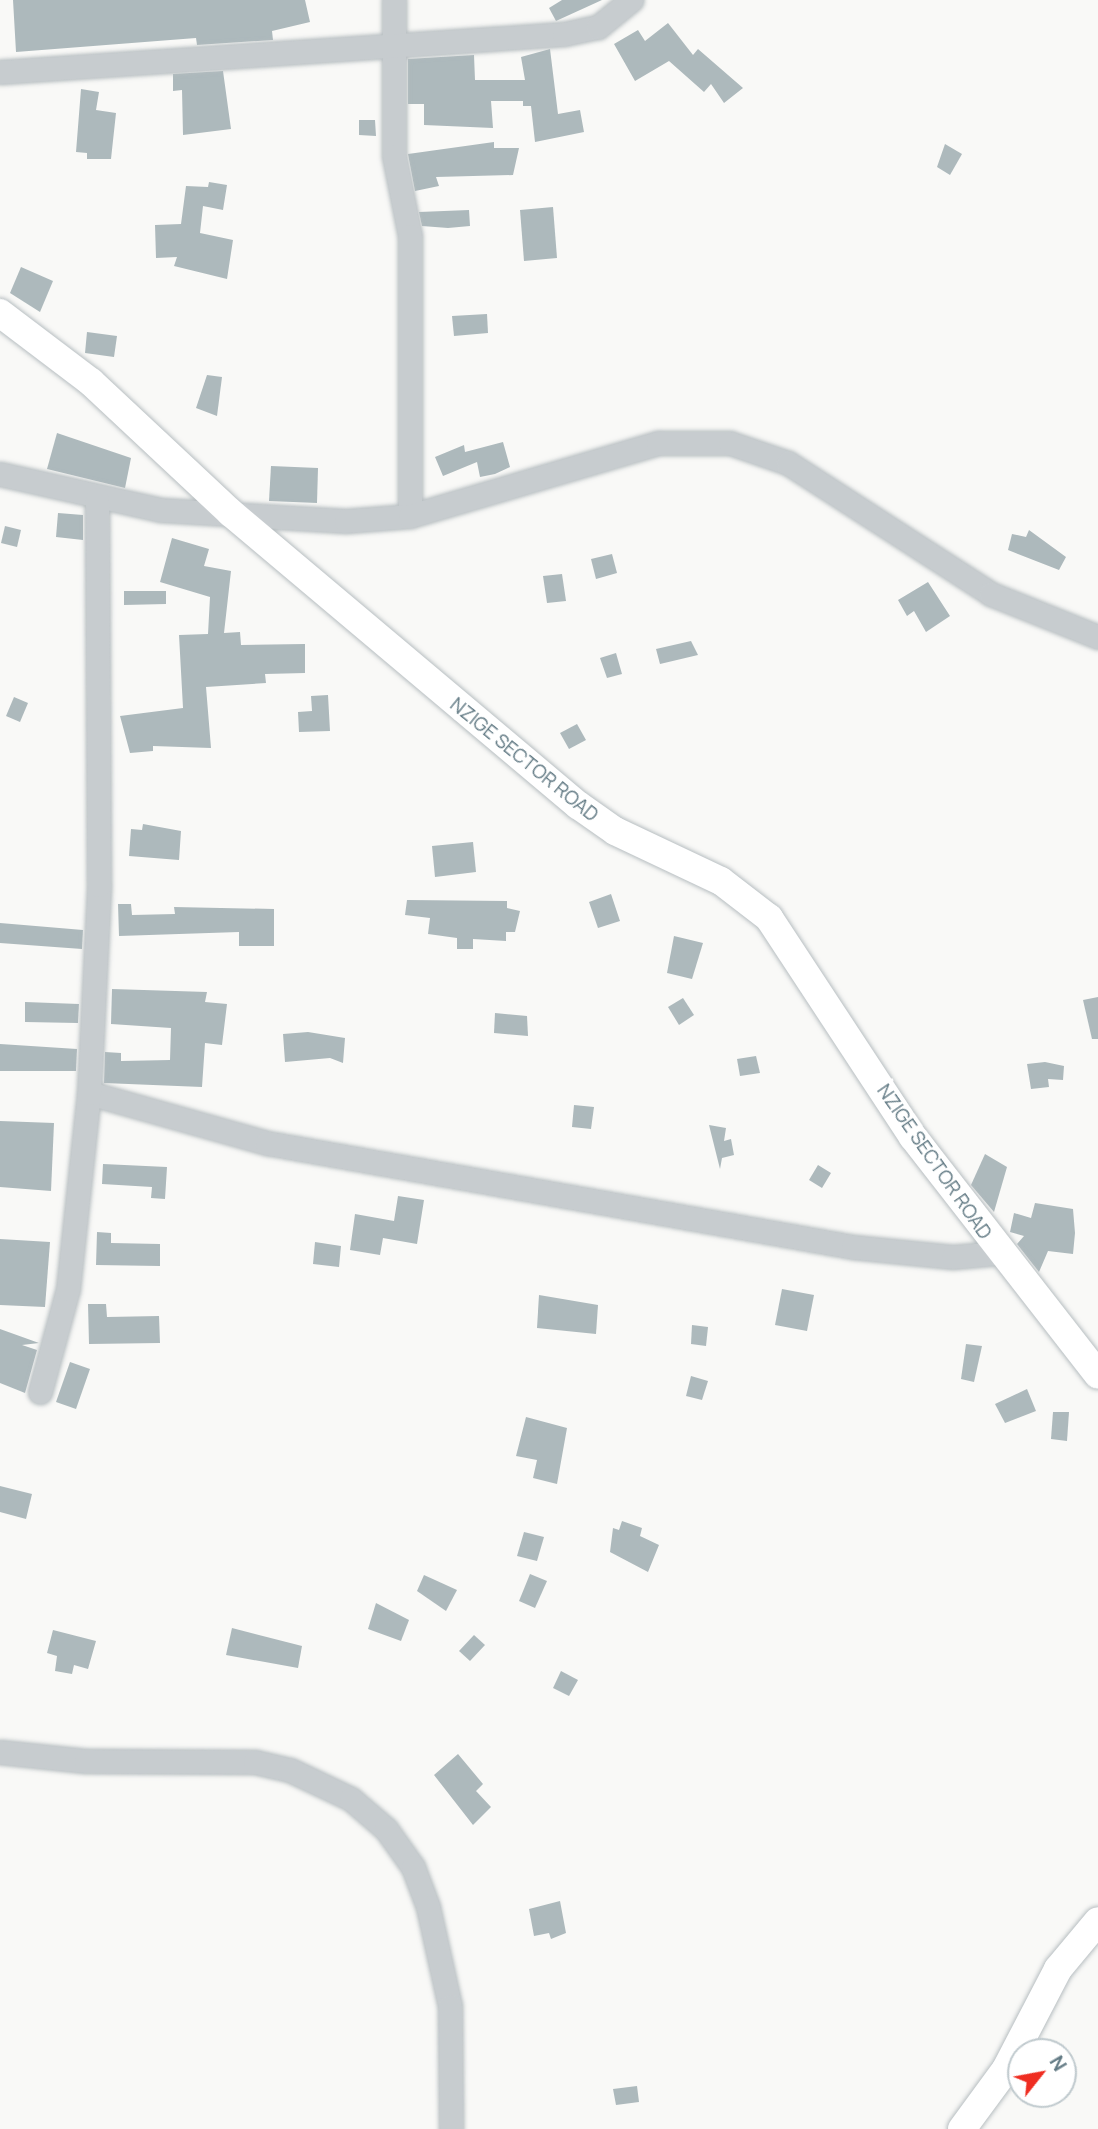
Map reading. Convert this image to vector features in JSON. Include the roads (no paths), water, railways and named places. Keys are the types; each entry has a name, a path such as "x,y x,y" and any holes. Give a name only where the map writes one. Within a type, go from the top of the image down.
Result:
{"main road":[{"name":"NZIGE SECTOR ROAD","path":"0,313 91,382 232,513 578,805 615,831 720,881 763,912 998,1253 1098,1375"},
{"path":"962,2129 1006,2069 1034,2006 1058,1969 1098,1921"}],"street":[{"path":"394,0 394,156 410,236 410,516"},
{"path":"0,72 396,48 434,40 586,31 631,0"},
{"path":"0,474 97,499 197,514 232,513 334,521 410,516 634,448 674,441 730,443 788,463 990,594 1098,638"},
{"path":"40,1392 68,1289 89,1093 100,861 97,499"},
{"path":"89,1093 267,1143 853,1247 953,1257 998,1253"},
{"path":"0,1752 86,1761 255,1762 290,1770 351,1799 393,1839 413,1867 428,1907 450,2006 451,2129"}]}
